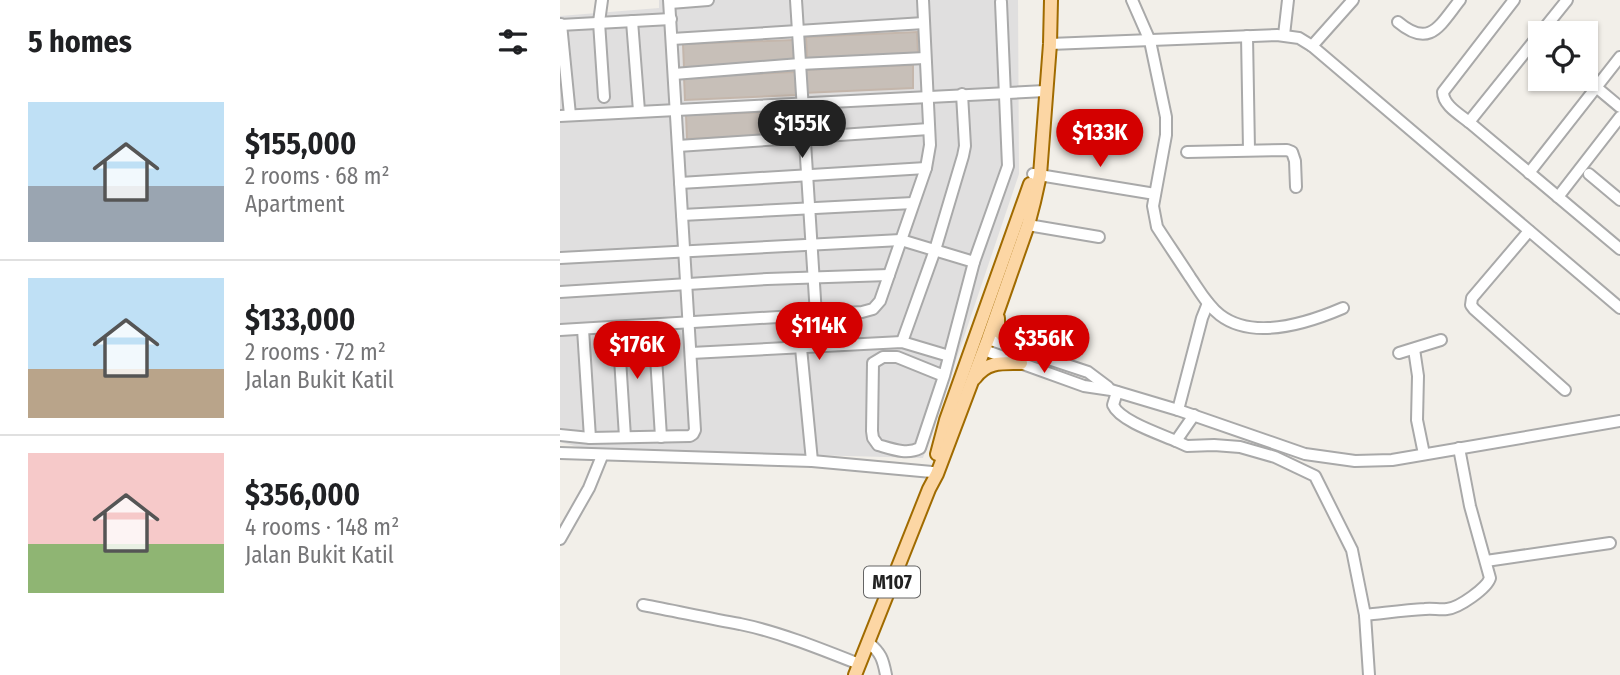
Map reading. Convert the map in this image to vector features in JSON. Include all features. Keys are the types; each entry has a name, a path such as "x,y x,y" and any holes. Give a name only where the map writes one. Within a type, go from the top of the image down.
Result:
{"main road":[{"name":"M107","path":"934,473 972,381 1028,225 1041,153 1051,0"},
{"name":"M107","path":"857,670 929,489 946,420 1036,174"},
{"path":"1004,293 998,330 1023,357"},
{"path":"966,364 984,344 982,319"},
{"path":"972,381 979,372 995,363 1023,357"}],"street":[{"path":"602,0 599,22 604,97"},
{"path":"560,435 590,438 690,436 695,430 669,1 708,0"},
{"path":"796,0 816,314"},
{"path":"560,330 862,312 873,309 880,301 926,169 930,145 923,0"},
{"path":"1132,0 1150,41 1166,117 1166,135 1155,194 1154,216 1157,227 1208,303 1233,323 1253,327 1296,325 1343,308"},
{"path":"1284,35 1288,0"},
{"path":"1312,46 1353,0"},
{"path":"1398,22 1415,34 1432,33 1460,0"},
{"path":"1514,0 1443,92 1443,97 1620,249"},
{"path":"944,376 897,357 883,357 873,363 872,431 878,445 906,452 920,448 944,376 974,262 1008,166 1001,2"},
{"path":"1549,21 1561,2"},
{"path":"671,19 561,24 565,115 1045,91"},
{"path":"632,21 639,111"},
{"path":"672,39 924,23"},
{"path":"1050,44 1284,35 1299,38 1312,46 1620,308"},
{"path":"1247,36 1250,150"},
{"path":"1469,122 1528,51"},
{"path":"1598,85 1620,57"},
{"path":"674,74 925,58"},
{"path":"1598,87 1620,107"},
{"path":"1529,173 1593,91"},
{"path":"902,342 935,250 964,156 962,94"},
{"path":"1558,197 1620,117"},
{"path":"678,146 929,129"},
{"path":"1187,152 1287,150 1292,152 1295,160 1296,187"},
{"path":"680,183 926,169"},
{"path":"1036,174 1155,194"},
{"path":"1588,174 1620,200"},
{"path":"682,215 913,204"},
{"path":"1028,225 1099,237"},
{"path":"1529,230 1472,298 1471,305 1565,390"},
{"path":"560,258 901,240 974,262"},
{"path":"560,292 889,275"},
{"path":"1178,410 1208,303"},
{"path":"654,325 661,437"},
{"path":"618,327 625,437"},
{"path":"583,329 590,438"},
{"path":"1399,353 1441,340"},
{"path":"691,354 902,342 949,356"},
{"path":"984,344 1023,357 1084,386 1114,391 1178,410 1319,457 1355,461 1392,460 1620,421"},
{"path":"801,348 812,461"},
{"path":"1414,349 1418,376 1417,420 1424,454"},
{"path":"1114,391 1115,410 1139,425 1187,446 1240,447 1275,457 1315,476 1352,550 1365,615 1369,675"},
{"path":"1176,441 1194,415"},
{"path":"872,467 878,445"},
{"path":"1365,615 1458,606 1490,578 1470,506 1459,449"},
{"path":"560,453 812,461 934,473"},
{"path":"560,539 589,488 602,456"},
{"path":"1486,561 1610,544"},
{"path":"643,605 740,624 822,650 857,670"},
{"path":"868,642 883,658 887,675"}],"shaded area":[{"path":"659,0 1018,0 1019,174 923,458 586,449 560,442 560,16 659,8"}],"building":[{"path":"917,32 918,55 807,60 806,37"},
{"path":"793,40 794,63 684,68 683,44"},
{"path":"913,65 913,88 803,93 802,70"},
{"path":"795,72 796,95 685,100 684,77"},
{"path":"797,111 798,134 687,139 686,115"}]}
